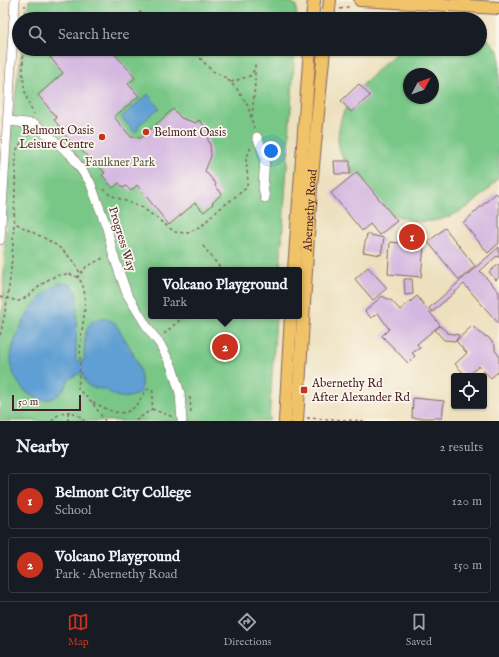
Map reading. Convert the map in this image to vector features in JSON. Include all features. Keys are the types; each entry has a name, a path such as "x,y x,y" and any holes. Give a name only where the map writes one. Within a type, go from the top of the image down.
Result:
{"main road":[{"path":"313,12 314,0"},
{"path":"329,12 330,0"},
{"path":"360,0 499,8"},
{"name":"Abernethy Road","path":"294,267 309,56"},
{"name":"Abernethy Road","path":"300,419 311,187 323,56"},
{"path":"285,421 291,319"}],"street":[{"path":"14,12 15,0"},
{"path":"0,240 12,56"},
{"path":"9,121 35,124"},
{"name":"Progress Way","path":"35,124 70,154 90,182 107,228 113,254 127,294 134,308 160,344 172,367 180,393 182,421"},
{"path":"257,136 265,156 263,187 265,198"}],"path":[{"path":"24,12 25,0"},
{"path":"0,335 6,299 13,219 16,151 20,143 35,124 37,118 29,106 23,86 23,56"},
{"path":"100,184 110,195 143,208 175,232 188,233 204,224 212,214 245,189 248,182 246,159 257,136 252,118 246,102 231,82 211,70 198,56"},
{"path":"252,118 255,64"},
{"path":"231,82 247,79 255,69"},
{"path":"13,219 17,224 60,247 69,254 80,273"},
{"path":"203,246 220,267"},
{"path":"77,278 80,273 93,262 113,254"},
{"path":"0,297 19,301 22,300 48,280 60,274 73,275 82,283 85,296 85,313 81,336 78,389 91,401 105,421"},
{"path":"91,401 114,412 122,413 132,408 146,390 151,389 153,392 152,409 135,421"},
{"path":"68,412 68,421"},
{"path":"52,421 60,414 68,412 77,414 84,421"},
{"path":"300,419 366,421"}],"green space":[{"path":"29,0 269,0 290,2 296,5 296,12 27,12"},
{"path":"487,39 499,52 499,177 490,188 468,207 456,214 442,219 429,221 415,221 400,217 388,212 376,202 353,175 346,164 339,146 338,134 341,118 352,98 378,69 393,56 487,56"},
{"name":"Faulkner Park","path":"21,56 295,56 280,267 148,267 148,319 276,319 269,421 0,421 0,320 3,308 8,146"}],"water":[{"path":"148,94 159,108 137,127 139,129 135,133 121,117"},
{"path":"60,283 71,285 77,294 76,361 84,361 85,337 92,321 102,318 111,320 115,323 130,347 138,364 142,382 141,392 128,397 115,396 107,390 90,387 82,372 69,379 62,392 53,398 43,400 34,397 25,391 18,382 13,372 11,360 13,345 26,316 34,305 48,290"}],"building":[{"name":"Belmont Oasis Leisure Centre","path":"116,56 135,78 128,84 139,96 114,117 131,137 141,138 173,109 181,118 196,123 199,120 209,131 206,134 210,145 211,156 205,171 222,194 204,212 195,203 169,225 137,185 131,191 126,186 123,188 119,183 113,188 102,175 105,173 93,159 91,160 79,148 78,149 60,130 61,128 54,120 57,118 38,95 63,73 50,57"},
{"path":"359,84 370,96 351,112 341,101"},
{"path":"334,161 350,161 350,174 335,174"},
{"path":"357,172 397,221 379,235 370,224 362,231 331,193"},
{"path":"496,193 499,196 499,243 488,253 463,223"},
{"path":"445,228 475,266 459,280 428,242"},
{"path":"367,234 384,238 381,255 363,252"},
{"path":"390,242 424,245 421,277 388,274"},
{"path":"499,247 499,258 497,256 480,271 499,292 499,324 464,284 432,312 429,308"},
{"path":"499,264 499,277 496,280 489,272"},
{"path":"368,267 387,288 373,300 355,279"},
{"path":"404,279 412,279 413,294 405,295"},
{"path":"382,296 392,301 400,310 417,296 440,325 417,344 420,348 412,353 415,356 408,363 382,336 389,329 378,313 371,318 365,311"},
{"path":"440,326 448,333 459,335 456,341 444,340 435,330"},
{"path":"472,326 484,336 488,337 495,345 495,351 499,355 499,371 491,378 479,366 471,373 463,373 455,364 467,353 456,341"},
{"path":"413,398 444,401 442,418 412,418"}],"place":[{"name":"Belmont Oasis","path":"146,132"},
{"name":"Belmont Oasis Leisure Centre","path":"102,137"},
{"name":"Belmont City College","path":"412,237"},
{"name":"Volcano Playground","path":"225,347"},
{"name":"Abernethy Rd After Alexander Rd","path":"304,390"}]}
